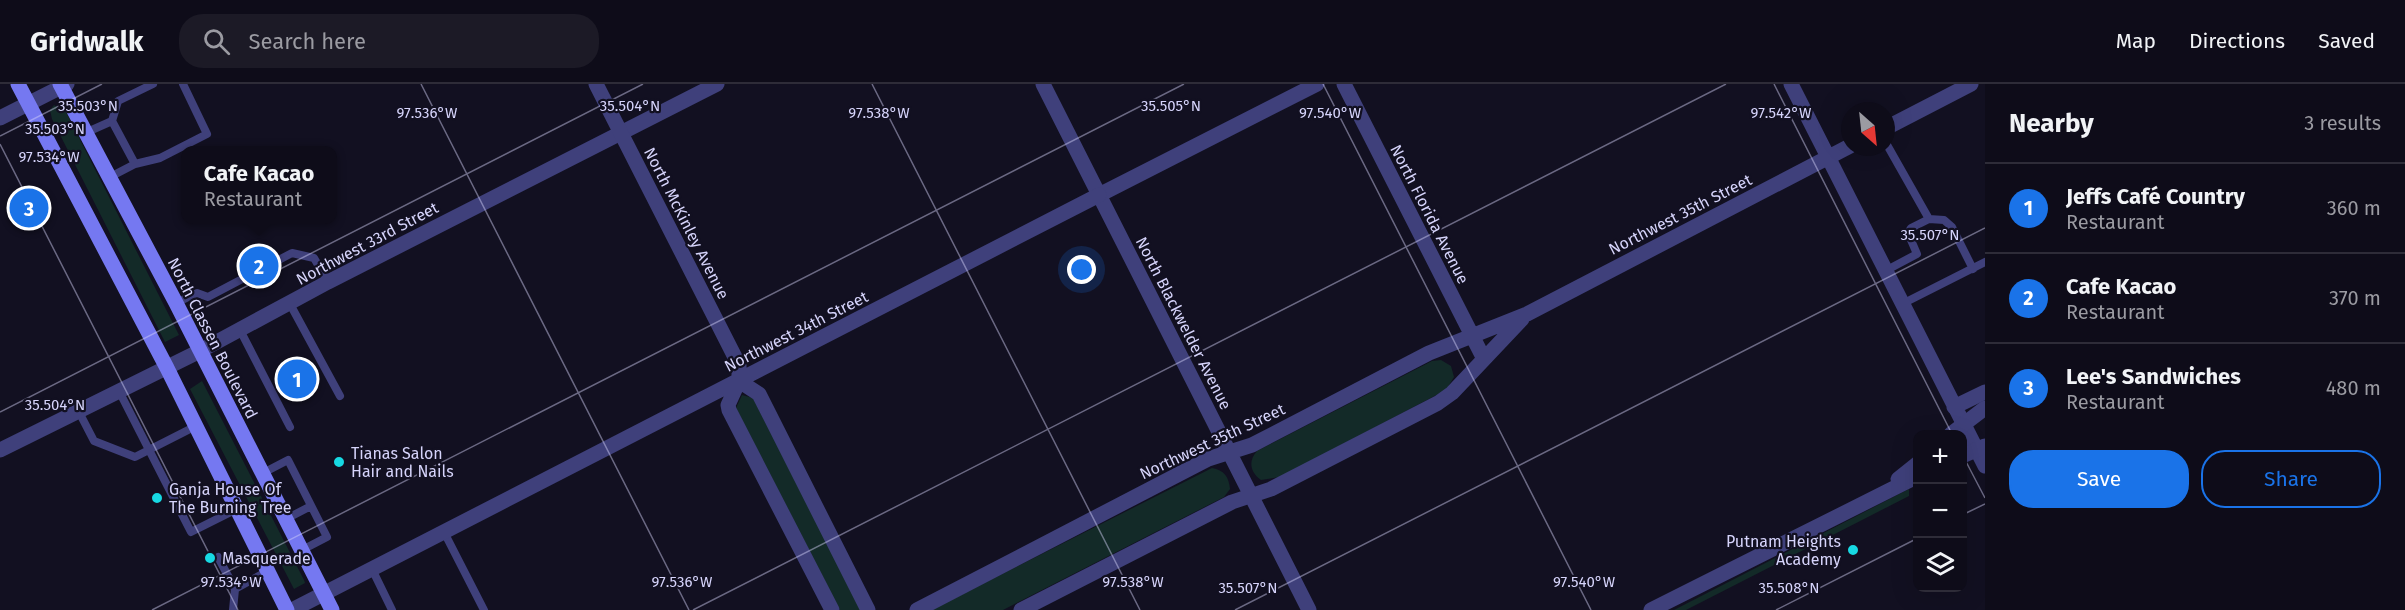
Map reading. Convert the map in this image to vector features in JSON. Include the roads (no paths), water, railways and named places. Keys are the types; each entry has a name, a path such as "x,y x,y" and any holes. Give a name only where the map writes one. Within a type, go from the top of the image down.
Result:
{"main road":[{"path":"18,84 167,368 268,571 290,610"},
{"name":"North Classen Boulevard","path":"63,85 108,178 176,303 332,610"}],"street":[{"name":"North McKinley Avenue","path":"596,84 739,365 739,381"},
{"name":"Northwest 33rd Street","path":"0,450 167,368 328,282 717,84"},
{"name":"North Blackwelder Avenue","path":"1043,84 1309,610"},
{"name":"Northwest 34th Street","path":"290,610 1317,84"},
{"name":"North Florida Avenue","path":"1344,84 1484,359"},
{"path":"1791,84 1985,466"},
{"path":"1895,123 1971,84"},
{"path":"0,118 63,85"},
{"name":"Northwest 35th Street","path":"916,610 1208,459 1252,446 1429,353 1527,314 1841,151"},
{"name":"Northwest 35th Street","path":"1021,610 1232,502 1270,489 1438,403 1452,393 1527,314"},
{"path":"832,610 729,410 728,405 739,381 759,394 868,610"},
{"path":"1954,407 1985,392"},
{"path":"1956,430 1985,408"},
{"path":"1885,491 1913,466"},
{"path":"1651,610 1913,478"}],"lane":[{"path":"135,164 112,121 118,101 153,84"},
{"path":"183,84 207,134 184,146"},
{"path":"85,133 112,121"},
{"path":"108,178 135,164 160,158 181,147"},
{"path":"1893,156 1929,219"},
{"path":"1885,271 1917,254 1908,233 1911,228 1929,219 1944,220 1952,227 1972,268"},
{"path":"176,303 197,293 208,297 292,253 314,258 328,282"},
{"path":"1902,304 1985,262"},
{"path":"290,304 340,396"},
{"path":"240,330 290,427"},
{"path":"119,391 191,532 237,509"},
{"path":"79,412 94,441 135,457 196,426"},
{"path":"262,473 288,460 327,537 302,550"},
{"path":"286,519 311,506"},
{"path":"444,532 484,610"},
{"path":"218,557 235,589 233,610"},
{"path":"372,569 392,610"},
{"path":"235,589 268,571"}],"place":[{"name":"Lee's Sandwiches","path":"29,208"},
{"name":"Cafe Kacao","path":"259,266"},
{"name":"Jeffs Café Country","path":"297,379"},
{"name":"Tianas Salon Hair and Nails","path":"339,462"},
{"name":"Ganja House Of The Burning Tree","path":"157,498"},
{"name":"Putnam Heights Academy","path":"1853,550"},
{"name":"Masquerade","path":"210,558"}]}
